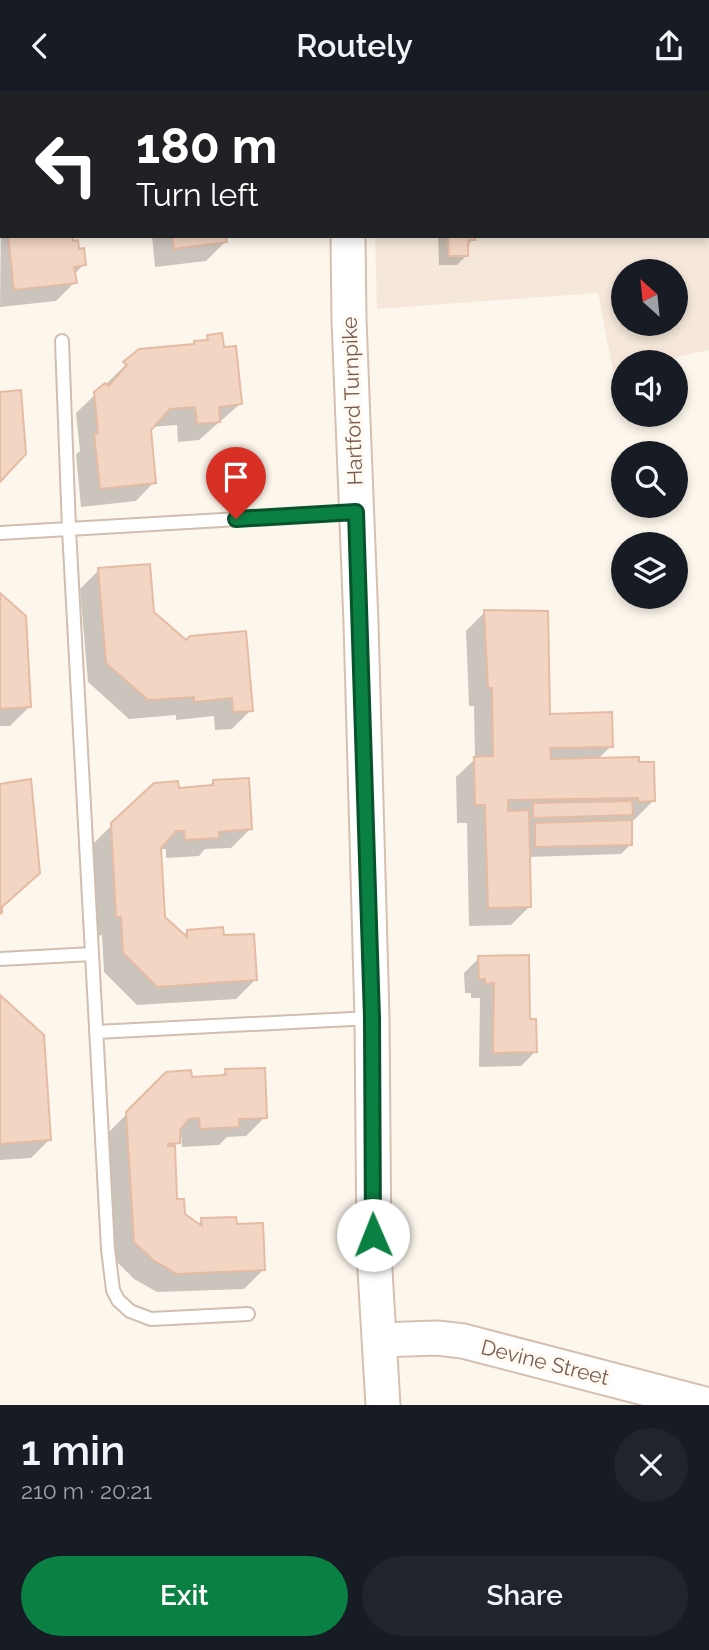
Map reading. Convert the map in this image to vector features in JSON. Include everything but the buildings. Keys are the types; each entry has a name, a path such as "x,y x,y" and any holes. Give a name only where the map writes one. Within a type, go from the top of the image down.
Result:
{"main road":[{"name":"Hartford Turnpike","path":"348,238 372,1018 373,1254 383,1405"},
{"name":"Devine Street","path":"379,1340 438,1338 463,1341 709,1405"}],"lane":[{"path":"62,341 69,529 96,1032 108,1249 113,1290 118,1300 130,1311 151,1319 248,1314"},
{"path":"0,533 356,512"},
{"path":"0,959 92,954"},
{"path":"96,1032 372,1018"}],"shaded area":[{"path":"375,238 709,238 709,350 688,354 688,350 611,350 611,361 598,293 377,309"}],"route":[{"path":"236,519 356,512 372,1018 373,1235"}]}
